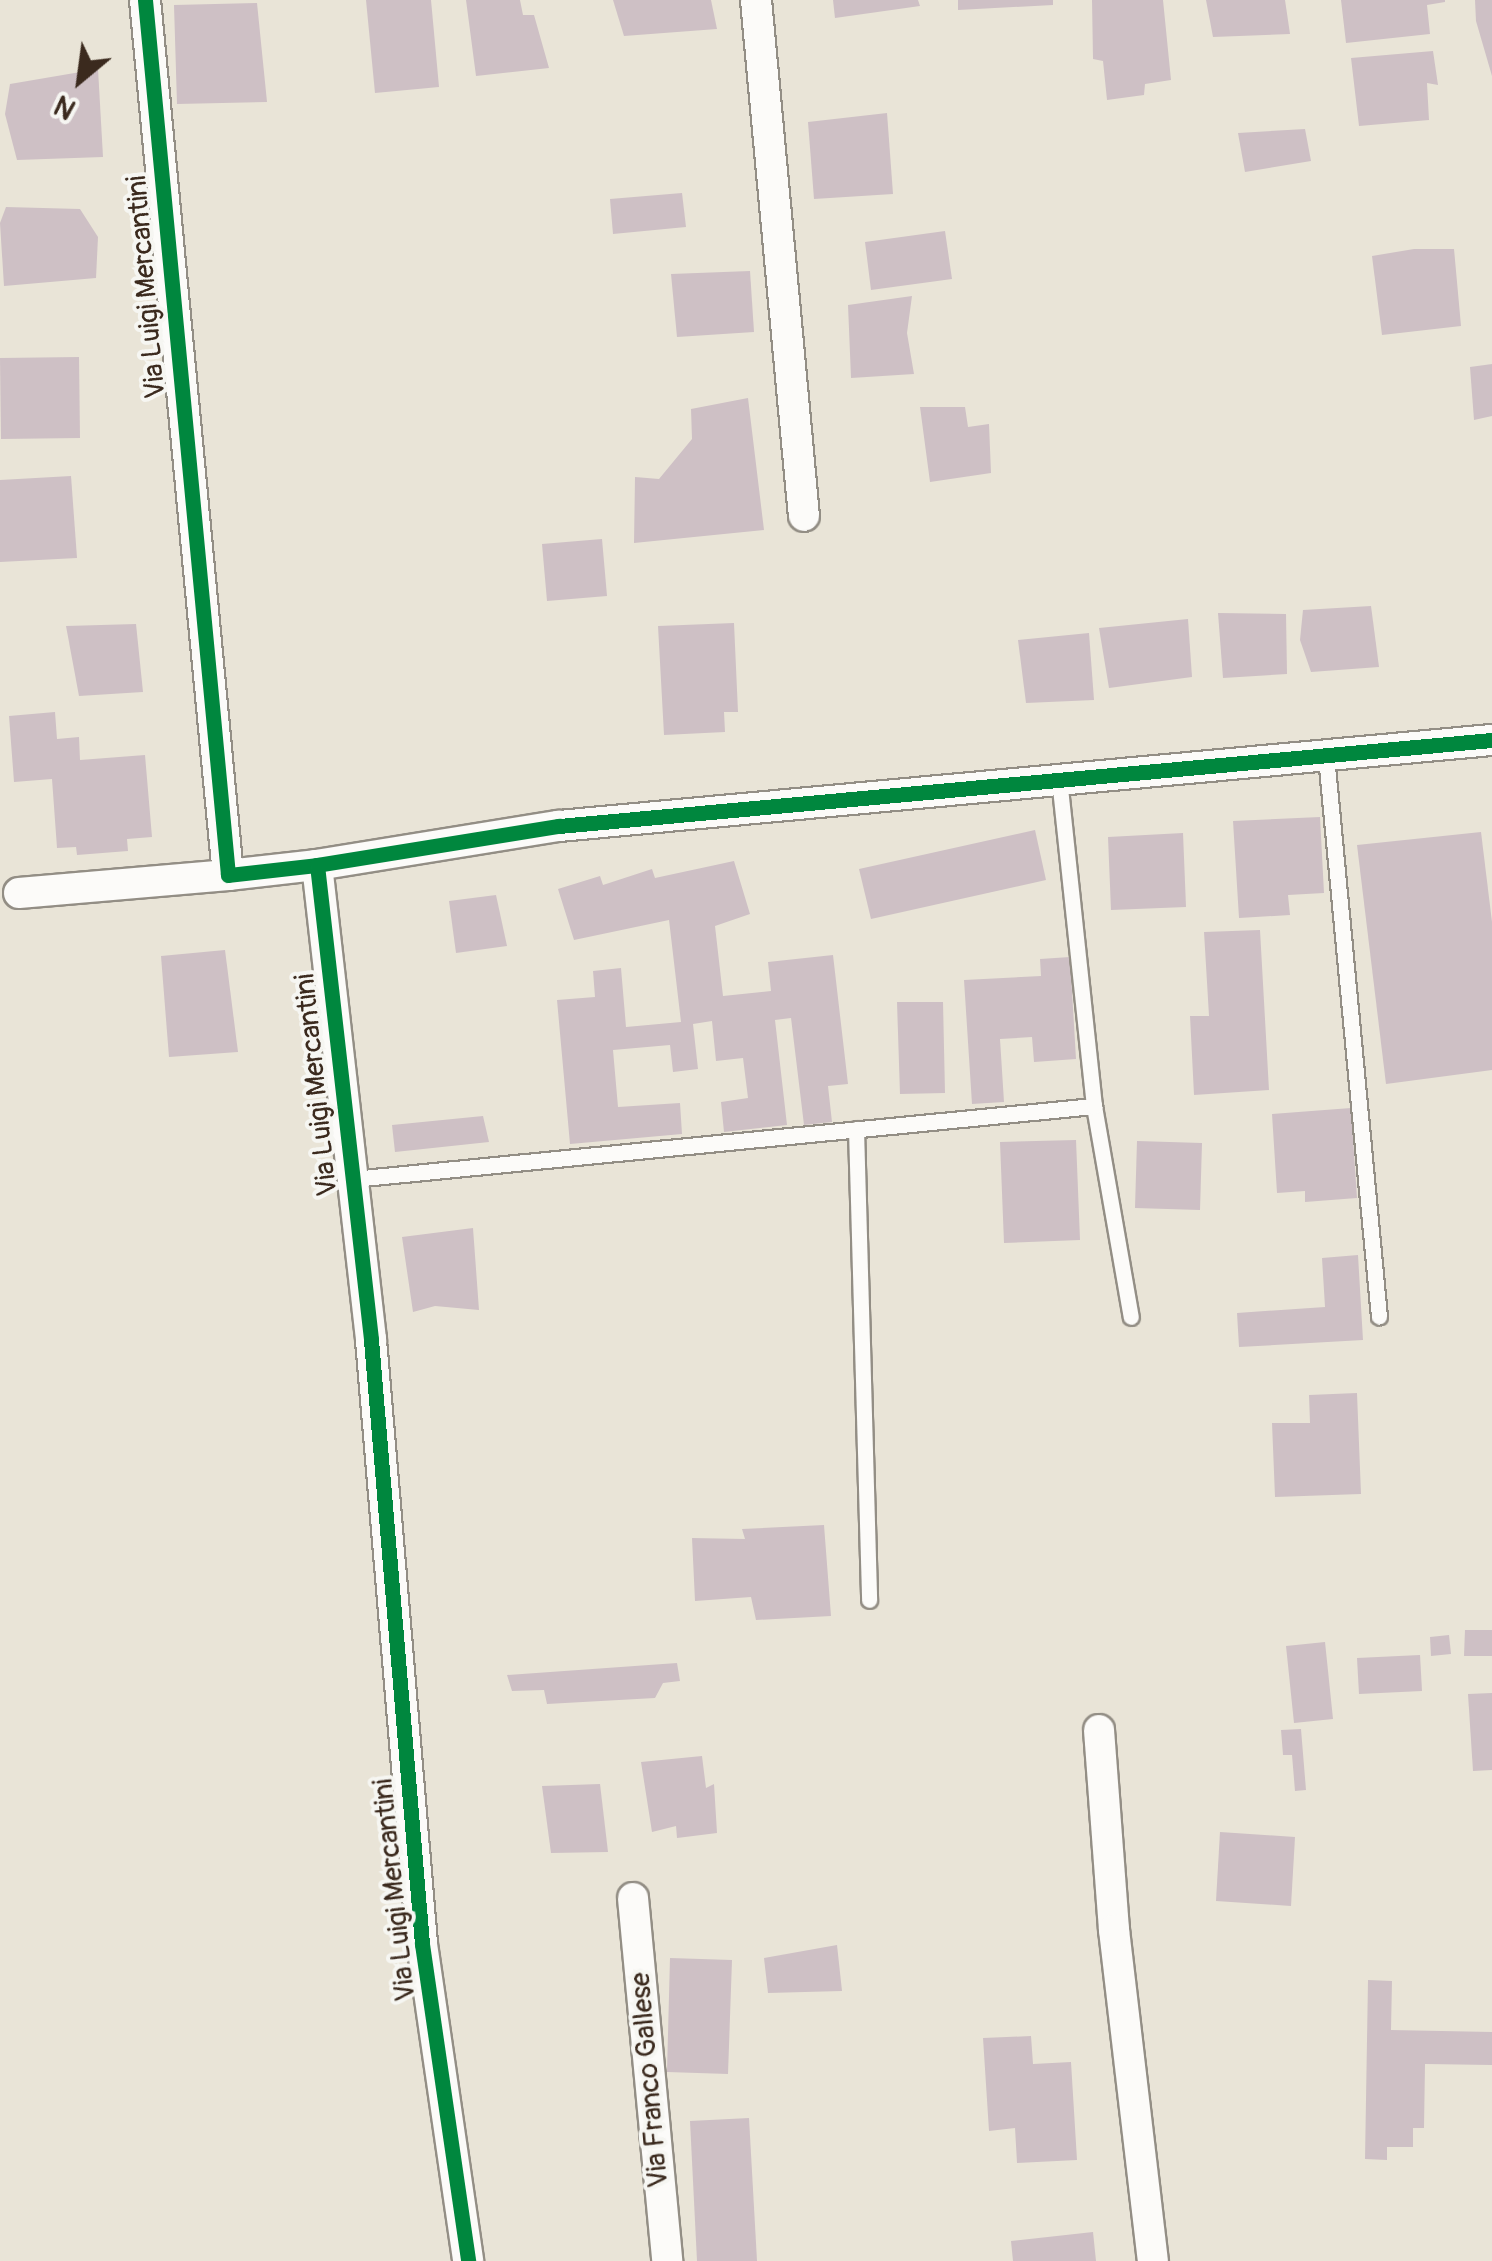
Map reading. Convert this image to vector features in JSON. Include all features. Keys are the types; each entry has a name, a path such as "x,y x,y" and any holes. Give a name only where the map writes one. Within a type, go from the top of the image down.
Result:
{"street":[{"name":"Via Luigi Mercantini","path":"146,0 228,875"},
{"path":"756,0 804,516"},
{"path":"20,892 317,865 559,826 1492,740"},
{"name":"Via Luigi Mercantini","path":"317,865 353,1178 422,1944 468,2261"},
{"path":"1099,1730 1153,2261"},
{"name":"Via Franco Gallese","path":"633,1898 667,2261"}],"lane":[{"path":"1326,756 1379,1317"},
{"path":"1059,780 1094,1106 1132,1317"},
{"path":"353,1178 1094,1106"},
{"path":"856,1130 869,1600"}],"building":[{"path":"366,0 431,0 439,87 375,93"},
{"path":"466,0 520,0 523,15 534,15 549,68 476,76"},
{"path":"613,0 711,0 717,29 624,36"},
{"path":"833,0 918,0 920,6 835,18"},
{"path":"958,0 1053,0 1053,5 958,10"},
{"path":"1092,0 1163,0 1171,80 1145,84 1144,95 1107,100 1103,61 1093,59"},
{"path":"1206,0 1285,0 1290,34 1213,37"},
{"path":"1341,0 1445,2 1427,5 1430,34 1346,43"},
{"path":"1475,0 1492,0 1492,76 1476,21"},
{"path":"257,3 267,102 177,104 174,5"},
{"path":"1433,51 1438,85 1427,83 1429,120 1359,126 1351,58"},
{"path":"98,69 103,157 17,160 5,114 10,84"},
{"path":"887,113 893,194 814,199 808,122"},
{"path":"1305,129 1311,161 1245,172 1238,133"},
{"path":"682,193 686,227 613,234 610,199"},
{"path":"6,207 80,209 98,237 96,278 4,286 0,223"},
{"path":"945,231 952,279 871,290 865,242"},
{"path":"1414,249 1454,249 1461,326 1382,335 1372,256"},
{"path":"750,271 754,332 677,337 671,274"},
{"path":"912,296 907,333 914,374 851,378 848,305"},
{"path":"79,357 80,438 1,439 0,358"},
{"path":"1492,364 1492,416 1474,420 1470,367"},
{"path":"748,398 764,530 634,543 635,477 659,479 692,439 691,409"},
{"path":"920,407 965,407 968,427 989,424 991,473 930,482"},
{"path":"71,476 77,558 0,562 0,480"},
{"path":"602,539 607,596 547,601 542,544"},
{"path":"1371,606 1379,667 1311,672 1300,640 1303,610"},
{"path":"1218,613 1286,614 1287,674 1223,678"},
{"path":"1188,619 1192,677 1109,688 1099,628"},
{"path":"734,623 738,712 724,712 725,732 664,735 658,626"},
{"path":"136,624 143,692 79,696 66,626"},
{"path":"1089,633 1094,700 1026,703 1018,640"},
{"path":"55,712 57,739 79,737 80,760 145,755 152,837 127,839 128,851 77,855 76,847 57,848 52,779 14,782 9,716"},
{"path":"1320,817 1324,893 1288,895 1290,915 1239,918 1233,821"},
{"path":"1035,830 1046,880 871,919 859,869"},
{"path":"1481,832 1492,922 1492,1070 1386,1084 1357,845"},
{"path":"1183,833 1186,907 1111,910 1108,837"},
{"path":"734,861 750,914 715,926 723,996 771,991 768,962 833,955 848,1084 828,1086 832,1122 804,1125 791,1018 775,1020 787,1125 724,1132 721,1102 748,1098 743,1058 716,1061 712,1021 693,1024 698,1069 673,1072 670,1045 613,1050 618,1107 680,1103 682,1134 570,1144 557,1000 595,997 593,971 621,968 626,1027 681,1022 669,920 574,940 558,889 600,876 603,885 652,869 655,878"},
{"path":"496,895 507,946 456,953 449,901"},
{"path":"1260,930 1269,1090 1194,1095 1190,1016 1209,1016 1204,932"},
{"path":"225,950 238,1052 169,1057 161,956"},
{"path":"1070,957 1076,1059 1034,1062 1032,1037 1000,1039 1004,1102 972,1104 964,980 1041,976 1040,959"},
{"path":"897,1002 943,1002 945,1093 900,1094"},
{"path":"1351,1108 1357,1198 1305,1202 1305,1191 1277,1193 1272,1114"},
{"path":"483,1116 489,1142 395,1152 392,1125"},
{"path":"1076,1140 1080,1240 1004,1243 1000,1142"},
{"path":"1137,1141 1202,1143 1200,1210 1135,1208"},
{"path":"473,1228 479,1310 435,1306 413,1312 402,1237"},
{"path":"1358,1255 1363,1340 1239,1347 1237,1313 1325,1307 1322,1258"},
{"path":"1357,1393 1361,1494 1275,1497 1272,1423 1310,1423 1309,1395"},
{"path":"824,1525 831,1616 756,1620 751,1597 695,1601 692,1538 745,1539 742,1529"},
{"path":"1465,1630 1492,1630 1492,1656 1464,1656"},
{"path":"1449,1635 1451,1654 1431,1656 1430,1637"},
{"path":"1325,1642 1333,1719 1294,1723 1286,1646"},
{"path":"1420,1655 1422,1691 1359,1694 1357,1658"},
{"path":"677,1663 680,1681 663,1683 655,1698 547,1704 544,1690 512,1691 507,1675"},
{"path":"1492,1693 1492,1770 1473,1771 1468,1694"},
{"path":"1301,1729 1306,1790 1295,1791 1292,1755 1283,1755 1281,1730"},
{"path":"702,1756 706,1788 714,1784 717,1833 677,1838 676,1826 652,1832 641,1762"},
{"path":"600,1784 608,1852 551,1853 542,1786"},
{"path":"1220,1832 1295,1837 1291,1906 1216,1901"},
{"path":"837,1945 842,1991 768,1993 764,1958"},
{"path":"670,1958 732,1960 728,2074 667,2072"},
{"path":"1368,1980 1392,1981 1391,2030 1492,2032 1492,2065 1425,2064 1424,2128 1413,2128 1413,2147 1387,2147 1387,2160 1365,2159"},
{"path":"1031,2036 1033,2064 1071,2062 1077,2160 1017,2163 1015,2128 989,2131 983,2038"},
{"path":"749,2118 757,2261 697,2261 690,2121"},
{"path":"1093,2232 1096,2261 1013,2261 1011,2241"}],"cycle path":[{"path":"145,0 228,875 317,865 371,1340 422,1944 468,2261"},
{"path":"317,865 559,826 1492,740"}]}
